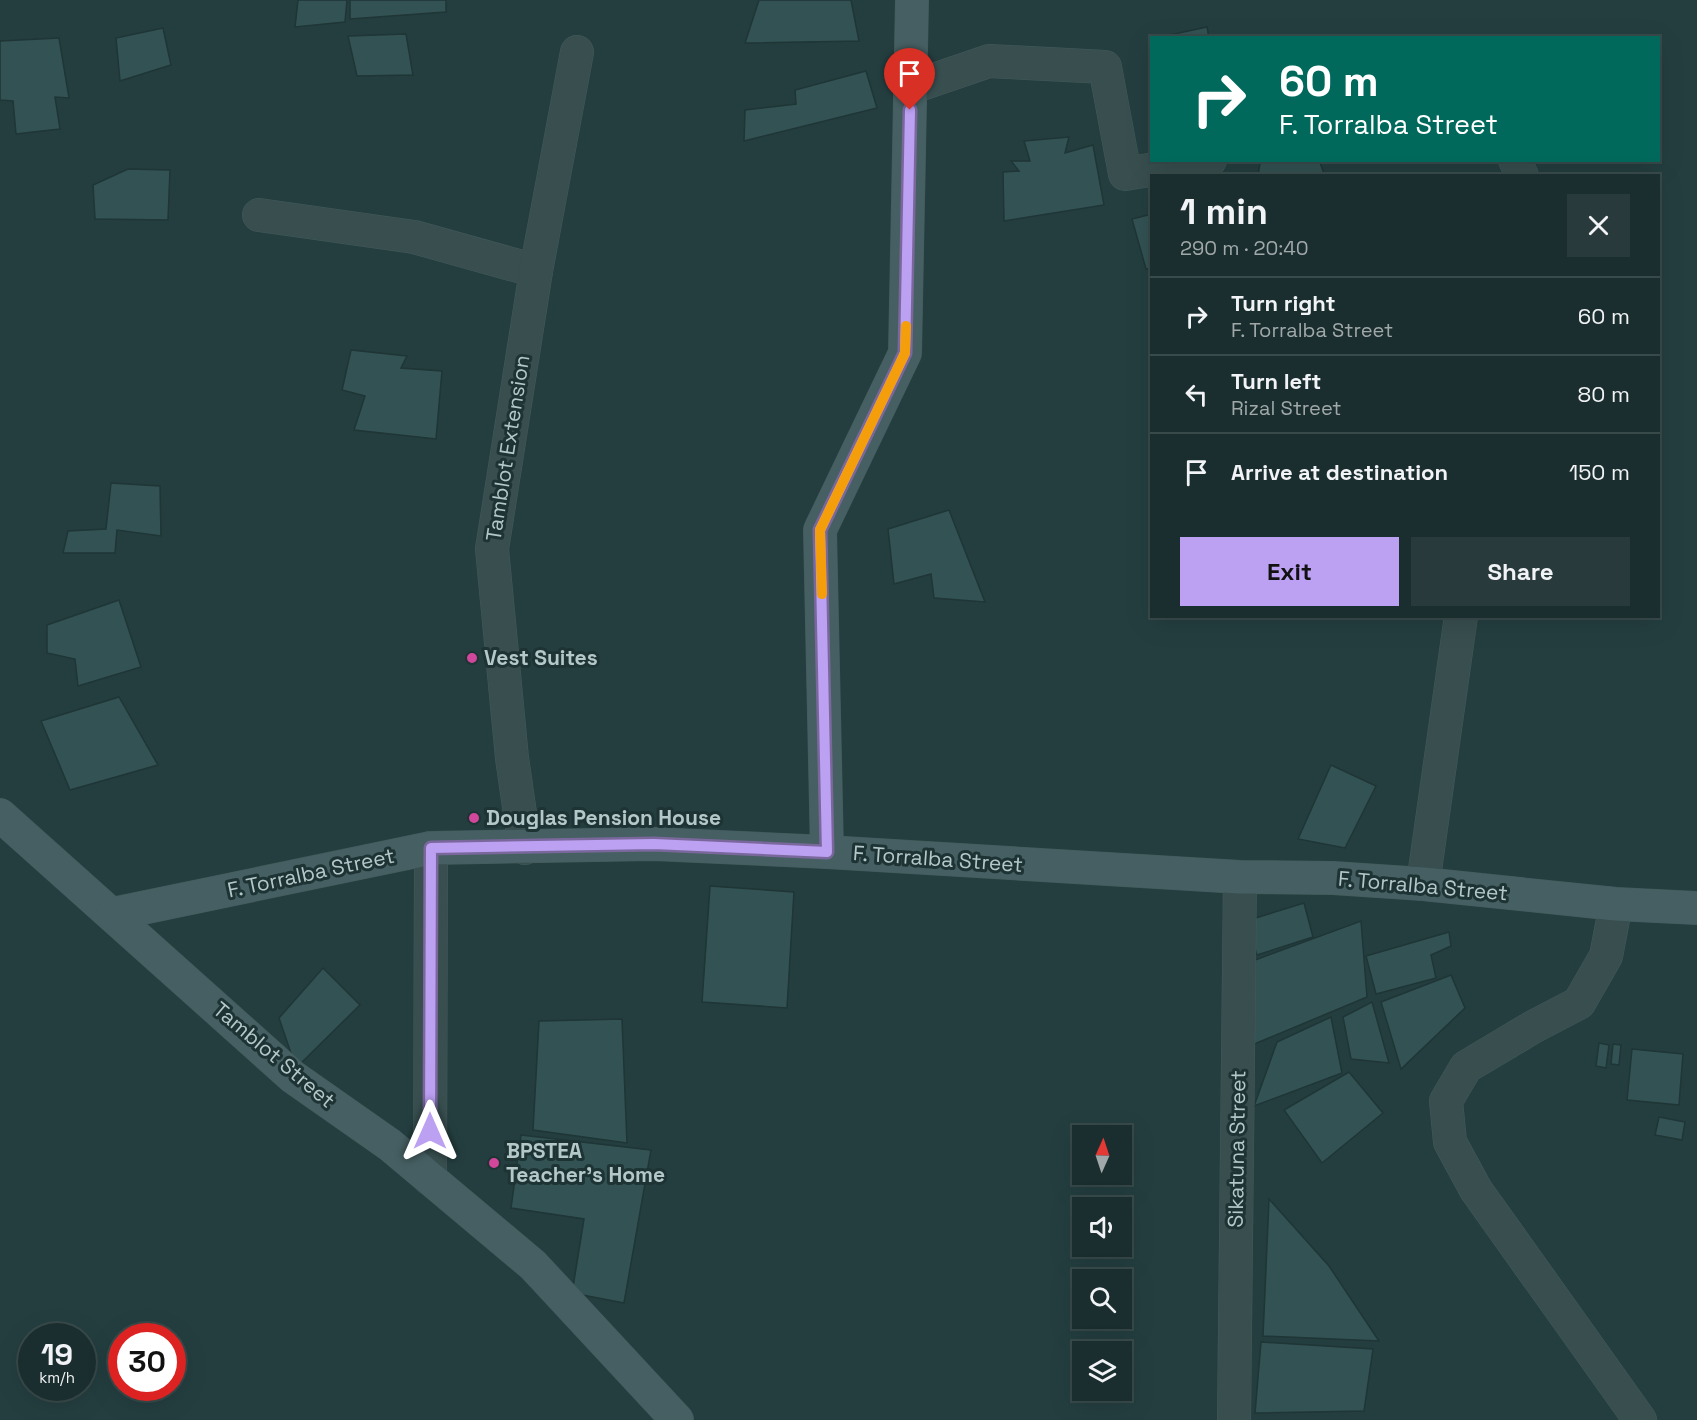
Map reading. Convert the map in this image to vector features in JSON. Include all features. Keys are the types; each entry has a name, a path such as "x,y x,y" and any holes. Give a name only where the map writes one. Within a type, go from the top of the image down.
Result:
{"street":[{"path":"827,852 820,530 905,353 912,0"},
{"name":"Tamblot Extension","path":"525,848 512,758 492,549 536,271 577,52"},
{"path":"910,88 989,61 1106,67 1125,174 1198,162"},
{"path":"259,215 414,237 536,271"},
{"path":"1423,884 1461,618"},
{"name":"Tamblot Street","path":"0,821 113,914 293,1077 390,1145 533,1265 672,1418"},
{"name":"F. Torralba Street","path":"113,914 431,848 654,844 1240,877 1334,878 1423,884 1616,904 1695,904"},
{"path":"430,1179 431,848"},
{"name":"Sikatuna Street","path":"1234,1420 1240,877"},
{"path":"1616,904 1606,956 1579,1003 1466,1067 1446,1101 1450,1142 1476,1190 1640,1420"}],"building":[{"path":"298,0 347,0 345,22 295,27"},
{"path":"350,0 446,0 446,12 350,19"},
{"path":"759,0 851,0 859,41 745,43"},
{"path":"1207,27 1209,36 1165,36"},
{"path":"163,28 171,65 120,81 116,38"},
{"path":"406,34 413,75 357,76 348,36"},
{"path":"59,38 69,98 55,97 60,129 16,134 13,101 0,100 0,41"},
{"path":"866,71 877,108 744,141 745,110 796,104 795,90"},
{"path":"1069,137 1065,153 1093,145 1104,205 1004,221 1003,172 1019,171 1011,161 1030,161 1024,141"},
{"path":"1320,162 1324,174 1258,174 1260,163"},
{"path":"128,169 170,170 168,220 95,219 93,185"},
{"path":"1150,214 1150,268 1146,269 1132,219"},
{"path":"351,350 407,356 401,368 442,371 436,439 354,430 365,396 342,390"},
{"path":"111,483 160,486 161,536 117,530 115,553 63,553 68,531 106,529"},
{"path":"949,510 985,602 934,598 931,574 894,584 888,529"},
{"path":"119,600 141,667 78,686 75,659 47,653 47,625"},
{"path":"119,697 158,765 70,790 41,721"},
{"path":"1331,765 1376,786 1345,848 1298,839"},
{"path":"710,886 794,892 787,1008 702,1002"},
{"path":"1304,903 1313,937 1257,955 1246,921"},
{"path":"1361,921 1367,997 1252,1045 1255,960"},
{"path":"1449,932 1451,946 1431,955 1436,978 1376,994 1366,956"},
{"path":"323,968 360,1005 296,1068 279,1018"},
{"path":"1451,975 1465,1008 1401,1069 1381,1002"},
{"path":"1372,1002 1389,1063 1351,1059 1343,1017"},
{"path":"1331,1017 1342,1073 1254,1106 1277,1042"},
{"path":"622,1019 627,1143 533,1130 539,1021"},
{"path":"1599,1043 1609,1045 1606,1068 1596,1066"},
{"path":"1613,1044 1621,1045 1619,1065 1611,1064"},
{"path":"1632,1049 1683,1054 1679,1105 1627,1100"},
{"path":"1349,1072 1383,1113 1322,1163 1284,1110"},
{"path":"1659,1117 1685,1122 1682,1140 1655,1135"},
{"path":"521,1135 651,1150 624,1303 572,1293 584,1219 511,1208"},
{"path":"1269,1199 1329,1266 1379,1341 1263,1336"},
{"path":"1261,1342 1373,1349 1364,1411 1255,1413"}],"slow traffic":[{"path":"822,594 820,530 905,353 906,326"}],"place":[{"name":"Vest Suites","path":"472,658"},
{"name":"Douglas Pension House","path":"474,818"},
{"name":"BPSTEA Teacher's Home","path":"494,1163"}],"route":[{"path":"430,1131 431,848 654,844 827,852 820,530 905,353 910,110"}]}
